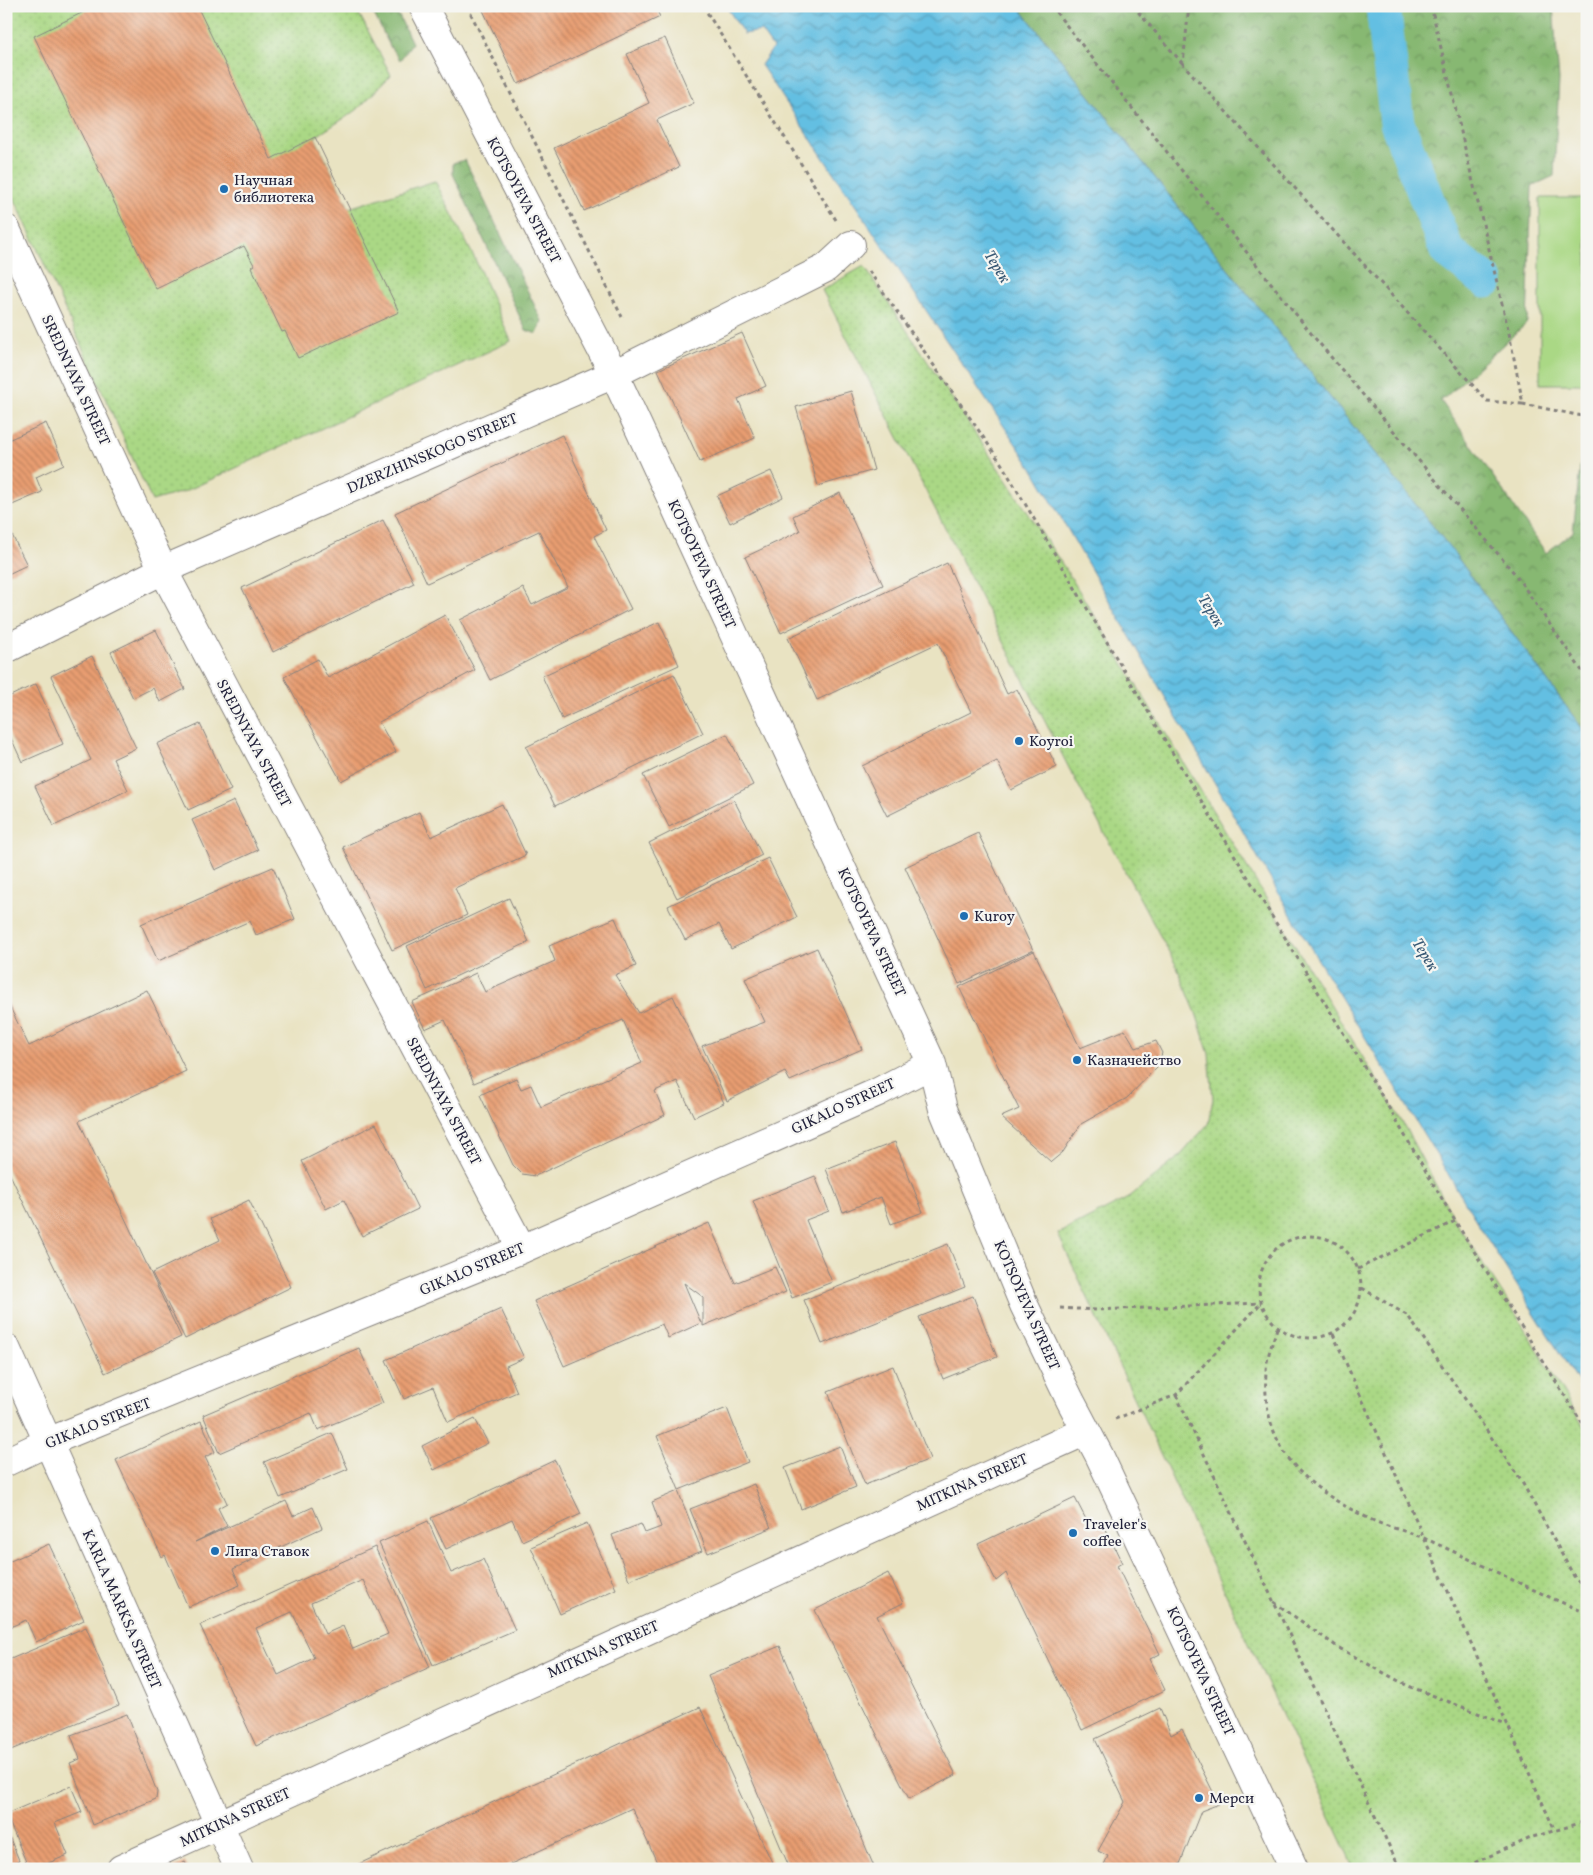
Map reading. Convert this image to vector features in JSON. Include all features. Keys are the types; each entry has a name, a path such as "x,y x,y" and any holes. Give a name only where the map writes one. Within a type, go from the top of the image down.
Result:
{"street":[{"name":"KOTSOYEVA STREET","path":"423,6 614,374 932,1064 943,1109 1024,1305 1086,1431 1294,1869"},
{"name":"SREDNYAYA STREET","path":"6,229 162,570 522,1249"},
{"name":"DZERZHINSKOGO STREET","path":"6,649 162,570 614,374 826,268 851,245"},
{"name":"GIKALO STREET","path":"6,1462 48,1442 522,1249 878,1092 932,1064"},
{"name":"KARLA MARKSA STREET","path":"6,1348 239,1869"},
{"name":"MITKINA STREET","path":"121,1869 1086,1431"}],"path":[{"path":"467,6 644,359"},
{"path":"704,6 851,245 1001,463 1192,784 1380,1092 1455,1221 1587,1431"},
{"path":"1050,6 1314,337 1515,574 1587,678"},
{"path":"1132,6 1487,401 1523,404 1587,417"},
{"path":"1183,64 1189,6"},
{"path":"1431,6 1509,333 1523,404"},
{"path":"1358,1269 1455,1221"},
{"path":"1316,1235 1330,1240 1343,1248 1358,1269 1362,1288 1358,1307 1348,1322 1334,1334 1317,1339 1297,1338 1277,1328 1262,1303 1257,1288 1261,1268 1272,1252 1289,1239 1316,1235"},
{"path":"1362,1288 1408,1316 1522,1482 1574,1578 1587,1591"},
{"path":"1024,1305 1096,1310 1262,1303"},
{"path":"1086,1431 1176,1395 1262,1303"},
{"path":"1277,1328 1266,1370 1267,1400 1276,1437 1294,1468 1339,1502 1374,1521 1424,1538 1517,1583 1587,1613"},
{"path":"1334,1334 1554,1830"},
{"path":"1176,1395 1400,1869"},
{"path":"1273,1601 1339,1648 1406,1686 1507,1724"},
{"path":"1460,1869 1533,1837 1587,1821"}],"green space":[{"path":"6,6 355,6 391,75 357,110 315,137 349,208 435,181 475,259 511,341 186,491 152,501 6,180"},
{"path":"370,6 394,6 412,43 400,60 391,48"},
{"path":"1018,6 1553,6 1559,80 1554,176 1532,186 1527,323 1441,401 1546,553 1573,532 1587,404 1587,735 1451,549"},
{"path":"465,160 542,321 537,334 526,330 453,174 453,163"},
{"path":"1540,198 1587,198 1587,384 1540,384"},
{"path":"864,266 1070,576 1401,1120 1455,1221 1517,1316 1587,1432 1587,1869 1354,1869 1058,1234 1128,1198 1180,1156 1208,1124 1213,1099 1209,1054 1196,1013 1176,965 1070,770 822,290"}],"water":[{"name":"Терек","path":"726,6 1018,6 1451,549 1587,735 1587,1396 1488,1240 1300,930 1034,471 761,65 773,48 761,31 744,34"}],"building":[{"name":"Научная библиотека","path":"96,6 197,6 271,159 315,137 399,312 298,358 285,331 282,332 251,267 254,265 244,246 156,289 34,36"},
{"path":"481,6 655,6 660,17 518,84"},
{"path":"665,38 694,103 657,120 679,167 584,211 554,148 649,103 627,54"},
{"path":"742,333 766,386 738,399 755,438 700,462 658,370"},
{"path":"851,391 874,470 818,486 796,407"},
{"path":"46,423 64,464 36,477 42,492 10,506 6,497 6,441"},
{"path":"562,435 606,530 594,536 631,609 490,680 460,620 523,588 532,605 568,587 539,531 427,583 395,513"},
{"path":"771,471 783,497 730,523 717,496"},
{"path":"840,493 883,585 781,633 745,557 800,531 793,516"},
{"path":"383,520 414,583 273,652 242,588"},
{"path":"6,523 27,565 6,575"},
{"path":"947,563 1007,694 1017,689 1057,767 1011,790 997,761 887,816 862,766 971,712 938,643 817,700 788,638"},
{"path":"445,615 475,670 379,722 396,752 341,781 284,677 318,659 328,678"},
{"path":"659,622 679,665 562,719 542,676"},
{"path":"156,630 185,689 160,702 153,688 133,698 111,652"},
{"path":"92,656 136,748 113,759 128,790 54,826 35,786 91,760 51,676"},
{"path":"674,674 703,733 555,806 526,747"},
{"path":"36,684 63,744 22,762 6,727 6,698"},
{"path":"200,724 231,790 188,810 157,744"},
{"path":"727,734 753,785 669,827 643,775"},
{"path":"734,800 762,855 677,898 649,843"},
{"path":"234,801 258,850 215,870 192,820"},
{"path":"502,804 526,855 455,888 467,915 392,950 343,847 419,812 431,837"},
{"path":"978,833 1033,950 959,984 905,867"},
{"path":"768,858 797,917 731,949 719,924 685,940 668,906"},
{"path":"273,867 295,919 256,935 250,921 158,961 141,924"},
{"path":"509,898 529,942 427,990 407,946"},
{"path":"615,918 636,966 615,975 639,1013 673,996 724,1103 694,1117 677,1081 655,1091 665,1115 535,1176 522,1174 513,1165 480,1095 516,1078 521,1089 531,1085 541,1107 642,1063 623,1020 474,1083 445,1020 425,1029 412,1002 476,973 485,992 555,961 549,946"},
{"path":"817,948 862,1049 790,1081 785,1072 727,1101 702,1046 765,1022 745,979"},
{"name":"Казначейство","path":"1034,951 1080,1048 1125,1030 1136,1048 1156,1041 1162,1053 1157,1067 1127,1098 1081,1124 1063,1152 1051,1162 1001,1117 1019,1109 959,987"},
{"path":"147,990 186,1071 79,1121 181,1337 105,1373 6,1166 6,999 29,1046"},
{"path":"376,1124 418,1209 362,1236 344,1200 326,1209 302,1161"},
{"path":"895,1142 923,1212 891,1224 881,1197 843,1212 826,1169"},
{"path":"815,1176 829,1211 806,1220 832,1282 792,1298 753,1201"},
{"path":"249,1200 291,1287 185,1339 152,1273 220,1240 210,1219"},
{"path":"709,1223 735,1283 775,1267 786,1292 703,1326 703,1297 684,1283 701,1323 668,1338 662,1324 564,1366 534,1301"},
{"path":"948,1244 965,1287 822,1344 804,1300"},
{"path":"973,1296 997,1357 943,1379 919,1317"},
{"path":"501,1309 524,1358 506,1366 517,1392 448,1422 433,1387 404,1399 386,1360"},
{"path":"359,1348 383,1403 318,1430 311,1413 219,1453 203,1415"},
{"path":"893,1366 930,1459 865,1485 828,1392"},
{"path":"727,1408 748,1462 679,1490 657,1436"},
{"path":"475,1419 488,1443 434,1470 422,1446"},
{"path":"201,1421 215,1452 205,1457 227,1503 218,1508 227,1526 195,1542 286,1501 293,1516 313,1507 322,1528 233,1569 240,1585 188,1607 165,1555 162,1557 116,1460"},
{"path":"332,1433 348,1469 280,1498 264,1462"},
{"path":"840,1446 856,1487 801,1509 785,1468"},
{"path":"555,1460 581,1514 522,1541 512,1519 446,1549 431,1518"},
{"path":"754,1484 771,1528 708,1553 690,1509"},
{"path":"678,1491 702,1551 629,1580 612,1535 641,1524 645,1533 661,1527 652,1502"},
{"path":"1075,1498 1091,1529 1103,1523 1122,1563 1117,1566 1160,1654 1150,1659 1165,1690 1082,1730 1006,1573 996,1581 978,1544"},
{"path":"428,1521 451,1573 483,1559 515,1630 433,1665 379,1543"},
{"path":"587,1523 616,1589 560,1614 531,1547"},
{"path":"49,1544 84,1620 36,1642 26,1620 6,1629 6,1563"},
{"path":"375,1547 430,1667 256,1746 200,1625","holes":["363,1580 388,1634 353,1649 343,1626 325,1634 311,1603","292,1612 314,1658 278,1675 256,1628"]},
{"path":"888,1573 903,1603 877,1616 956,1775 909,1799 815,1610"},
{"path":"86,1627 119,1705 6,1752 6,1661"},
{"path":"780,1646 875,1869 790,1869 708,1676"},
{"path":"700,1707 775,1869 660,1869 632,1808 500,1869 348,1869"},
{"path":"1160,1708 1171,1735 1182,1729 1219,1804 1201,1811 1178,1869 1102,1869 1108,1856 1098,1851 1125,1802 1095,1739"},
{"path":"127,1714 157,1792 156,1799 93,1825 70,1763 80,1759 71,1735"},
{"path":"71,1786 82,1812 55,1823 68,1855 34,1869 29,1869 6,1814"},
{"path":"6,1829 19,1860 6,1866"},
{"path":"185,1862 188,1869 171,1869"}],"waterway":[{"path":"1383,6 1397,123 1447,251 1486,281"}],"place":[{"name":"Научная библиотека","path":"224,189"},
{"name":"Koyroi","path":"1019,741"},
{"name":"Kuroy","path":"964,916"},
{"name":"Казначейство","path":"1077,1060"},
{"name":"Traveler's coffee","path":"1073,1533"},
{"name":"Лига Ставок","path":"215,1551"},
{"name":"Мерси","path":"1199,1798"}]}
